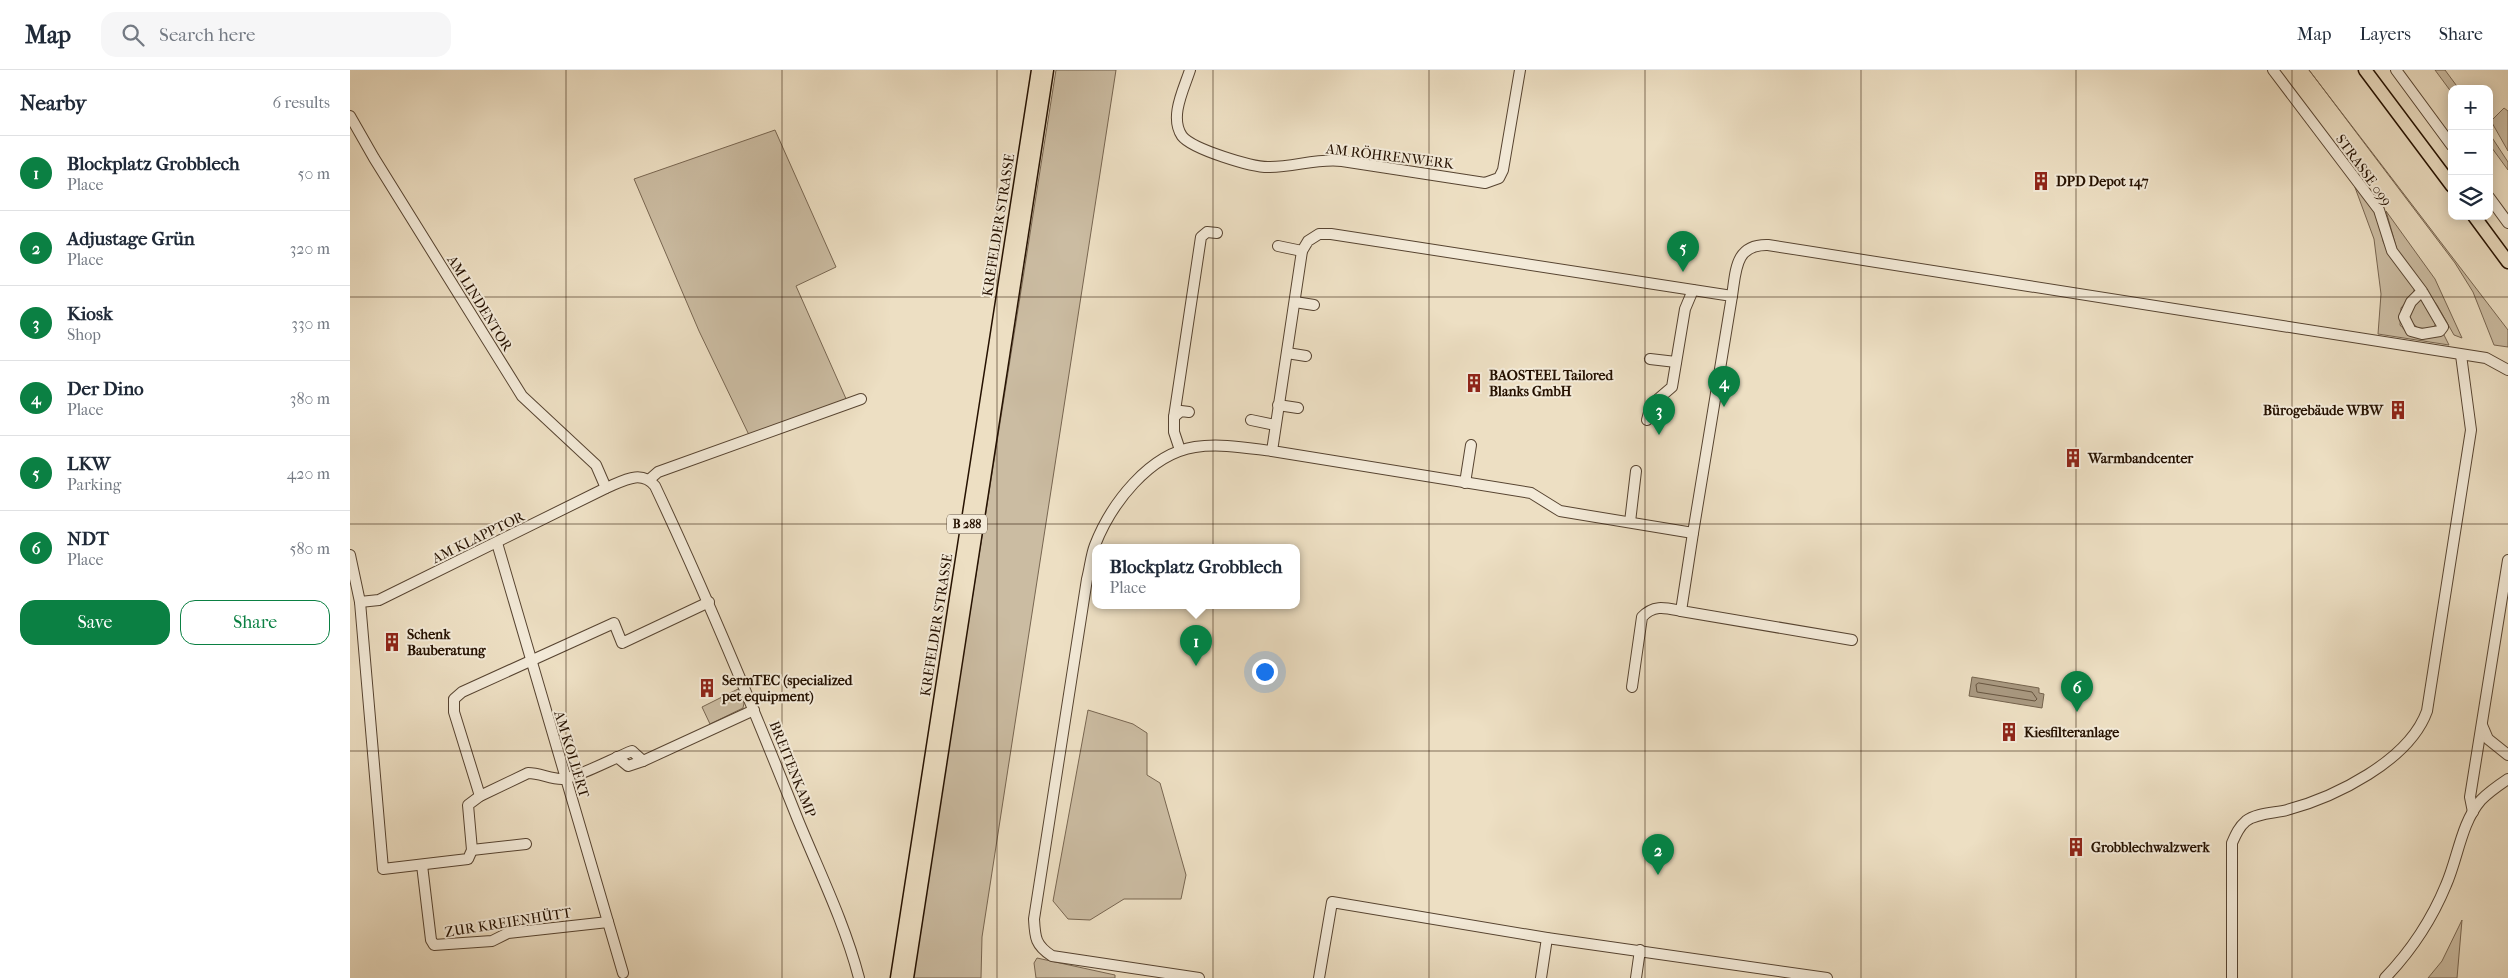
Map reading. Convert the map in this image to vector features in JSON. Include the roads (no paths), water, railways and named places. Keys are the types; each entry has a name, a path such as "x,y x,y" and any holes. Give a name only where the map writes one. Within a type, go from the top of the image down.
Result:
{"main road":[{"name":"KREFELDER STRASSE","path":"897,978 1038,70"},
{"name":"KREFELDER STRASSE","path":"907,978 1048,70"},
{"path":"2365,70 2448,181"},
{"path":"2477,220 2508,262"}],"street":[{"name":"AM RÖHRENWERK","path":"1190,70 1177,117 1182,136 1190,143 1252,165 1270,168 1298,162 1340,161 1485,183 1498,178 1503,170 1520,70"},
{"name":"STRASSE 099","path":"2272,70 2379,210 2392,251 2422,291"},
{"path":"2396,70 2448,141"},
{"name":"AM LINDENTOR","path":"350,116 374,158 522,396 592,461 606,488"},
{"path":"2493,202 2508,223"},
{"path":"1180,450 1174,432 1174,417 1201,237 1206,232 1217,233"},
{"path":"1272,451 1302,251 1308,241 1319,234 1331,234 1732,296"},
{"path":"1681,611 1738,263 1745,250 1757,244 2486,358 2508,370"},
{"path":"1278,246 1302,251"},
{"path":"1647,420 1651,404 1672,388 1685,309 1693,290"},
{"path":"1295,302 1314,305"},
{"path":"1287,353 1306,356"},
{"path":"2232,978 2232,843 2237,830 2248,819 2310,802 2362,778 2405,744 2422,723 2426,711 2471,430 2461,355"},
{"path":"1650,359 1676,362"},
{"path":"606,488 633,477 642,476 650,479 658,472 861,399"},
{"path":"1278,405 1298,408"},
{"path":"1174,417 1181,411 1189,412"},
{"path":"1251,420 1276,425"},
{"path":"1096,544 1112,513 1134,484 1157,463 1180,450 1217,445 1272,451 1531,493 1560,511 1693,533"},
{"path":"1465,483 1471,446"},
{"path":"1630,522 1636,471"},
{"name":"BREITENKAMP","path":"650,479 656,486 709,602 856,964 859,978"},
{"name":"AM KLAPPTOR","path":"360,602 379,600 606,488"},
{"name":"AM KOLLERT","path":"496,543 623,973"},
{"path":"350,555 360,602 383,869 468,859 472,850 467,811 472,800 528,773 536,773 548,778 565,779 632,751 643,761 754,710"},
{"path":"1092,558 1087,579 1034,918 1035,935 1041,948 1052,956 1198,978"},
{"path":"2473,812 2470,797 2508,560"},
{"path":"480,796 454,712 454,699 462,692 614,623 622,643 709,602"},
{"path":"1632,686 1642,617 1648,610 1657,607 1852,640"},
{"path":"2482,724 2488,739 2508,755"},
{"path":"2385,978 2406,953 2435,909 2456,860 2466,826 2473,812 2489,793 2508,779"},
{"path":"472,850 526,844"},
{"name":"ZUR KREIENHÜTT","path":"422,865 434,945 492,941 508,933 608,922"},
{"path":"1319,978 1332,902 1547,938 1827,978"},
{"path":"1541,978 1547,938"},
{"path":"1636,978 1640,950"}],"water":[{"path":"1972,677 2039,688 2039,693 2044,694 2042,708 1969,696"}],"place":[{"name":"DPD Depot 147","path":"2041,181"},
{"name":"LKW","path":"1683,272"},
{"name":"BAOSTEEL Tailored Blanks GmbH","path":"1474,383"},
{"name":"Der Dino","path":"1724,407"},
{"name":"Bürogebäude WBW","path":"2398,410"},
{"name":"Kiosk","path":"1659,435"},
{"name":"Warmbandcenter","path":"2073,458"},
{"name":"Schenk Bauberatung","path":"392,642"},
{"name":"Blockplatz Grobblech","path":"1196,666"},
{"name":"SermTEC (specialized pet equipment)","path":"707,688"},
{"name":"NDT","path":"2077,712"},
{"name":"Kiesfilteranlage","path":"2009,732"},
{"name":"Grobblechwalzwerk","path":"2076,847"},
{"name":"Adjustage Grün","path":"1658,875"}]}
